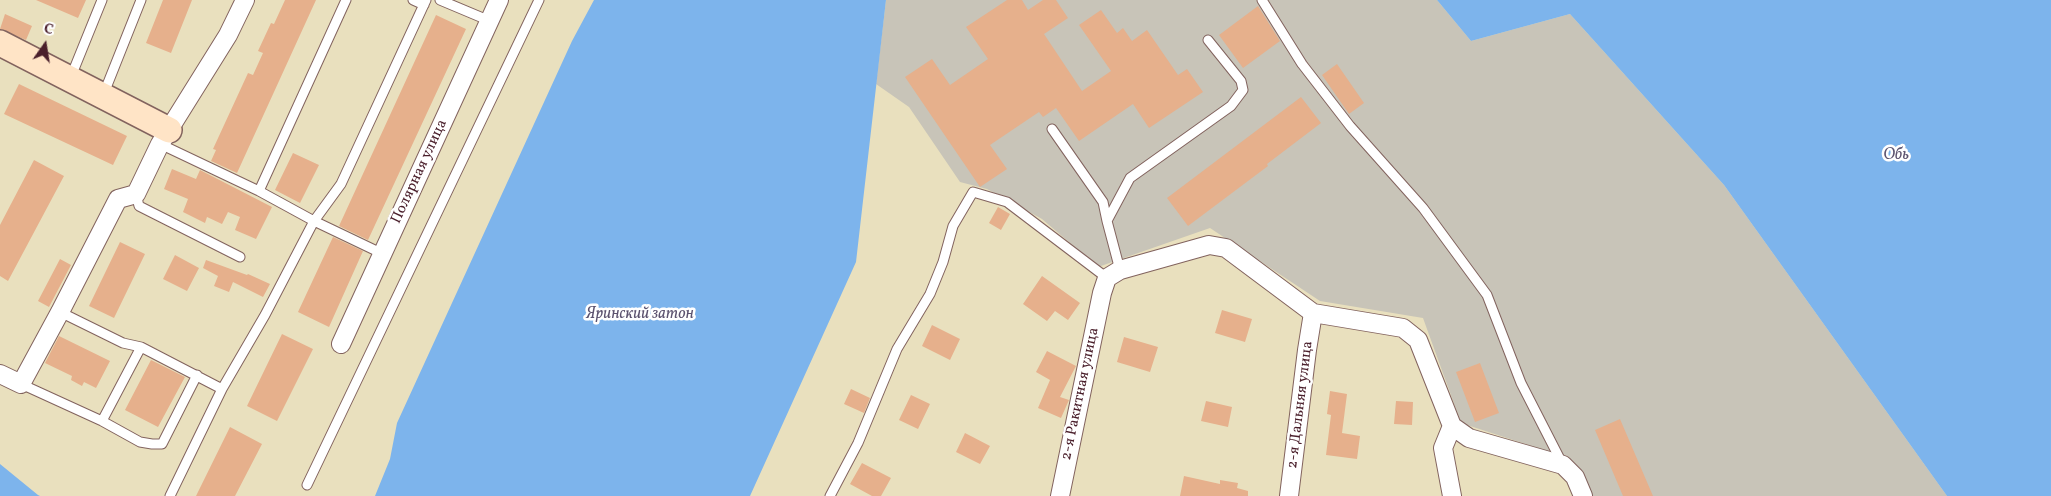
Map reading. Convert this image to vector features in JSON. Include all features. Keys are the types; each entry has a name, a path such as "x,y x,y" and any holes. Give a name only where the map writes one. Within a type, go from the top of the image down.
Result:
{"street":[{"path":"0,374 21,384 118,198 136,194 165,137 228,35 245,0"},
{"name":"Полярная улица","path":"341,344 499,0"},
{"path":"0,43 102,96 165,137"},
{"path":"1110,280 1209,245 1226,248 1313,313 1403,328 1418,340 1452,426 1469,438 1563,465 1575,477 1583,496"},
{"name":"2-я Ракитная улица","path":"1060,496 1110,280"},
{"name":"2-я Дальняя улица","path":"1290,496 1313,313"},
{"path":"1452,426 1443,448 1452,496"}],"lane":[{"path":"70,79 102,0"},
{"path":"102,96 141,0"},
{"path":"259,191 346,0"},
{"path":"170,496 222,389 265,315 314,221 341,184 426,2 413,0"},
{"path":"440,0 490,21"},
{"path":"307,485 539,0"},
{"path":"1262,0 1302,64 1350,126 1423,208 1487,295 1521,383 1563,465"},
{"path":"1107,221 1130,178 1231,106 1242,90 1241,81 1208,40"},
{"path":"1052,129 1102,202 1107,221 1110,280"},
{"path":"165,137 314,221 383,254"},
{"path":"830,496 858,443 897,349 930,294 943,262 953,226 973,192 1007,202 1110,280"},
{"path":"136,194 139,206 240,257"},
{"path":"60,312 123,344 141,347 222,389"},
{"path":"102,422 141,347"},
{"path":"21,384 140,442 162,444 197,375"}],"shaded area":[{"path":"886,0 1437,0 1471,41 1570,14 1724,185 1947,496 1590,496 1565,457 1461,423 1423,318 1320,301 1210,228 1098,267 1042,219 987,189 960,182 909,107 876,84"}],"water":[{"name":"Яринский затон","path":"594,0 886,0 856,262 750,496 375,496 390,459 397,423 572,41"},
{"name":"Обь","path":"1437,0 2051,0 2051,496 1947,496 1724,185 1570,14 1471,41"},
{"path":"0,464 38,495 40,496 0,496"}],"building":[{"path":"36,0 86,0 78,18"},
{"path":"163,0 192,0 171,53 146,43"},
{"path":"285,0 316,0 237,173 211,161 216,150 213,149 248,73 253,75 263,53 258,51 271,23 274,24"},
{"path":"1007,0 1022,0 1028,10 1043,0 1056,0 1068,18 1044,34 1082,91 1111,71 1079,25 1101,10 1117,33 1123,28 1132,41 1147,30 1178,75 1187,69 1203,92 1149,128 1133,104 1079,141 1056,108 1043,117 1039,112 990,145 1007,169 980,187 905,77 932,59 950,85 988,59 966,27"},
{"path":"1258,6 1280,41 1243,68 1219,35"},
{"path":"5,14 32,26 26,40 0,29"},
{"path":"436,15 466,29 368,240 339,226"},
{"path":"1337,64 1364,103 1349,114 1322,75"},
{"path":"19,84 127,136 113,165 4,114"},
{"path":"1301,97 1321,123 1267,164 1268,166 1188,226 1167,198"},
{"path":"293,153 319,165 300,203 275,190"},
{"path":"34,160 64,176 8,281 0,276 0,225"},
{"path":"172,169 196,179 200,170 272,207 256,239 235,230 240,217 228,212 222,224 207,217 205,223 183,212 188,199 164,189"},
{"path":"998,207 1010,214 1001,230 989,223"},
{"path":"333,237 363,251 329,327 298,312"},
{"path":"120,242 145,254 114,318 89,306"},
{"path":"175,255 199,268 187,291 163,279"},
{"path":"60,259 71,265 49,307 38,301"},
{"path":"206,260 248,274 270,284 263,297 233,282 229,292 214,286 218,276 203,268"},
{"path":"1042,276 1080,303 1068,320 1055,311 1047,321 1023,304"},
{"path":"1222,310 1252,319 1245,342 1215,333"},
{"path":"932,325 960,339 950,360 922,346"},
{"path":"282,334 313,349 277,421 247,406"},
{"path":"59,336 110,361 96,388 84,382 82,386 71,380 72,376 45,363"},
{"path":"1124,337 1158,347 1150,372 1117,362"},
{"path":"1047,351 1076,366 1060,397 1069,400 1061,418 1038,408 1050,380 1036,372"},
{"path":"151,360 185,377 158,427 125,410"},
{"path":"1480,363 1499,413 1475,422 1456,372"},
{"path":"851,389 870,398 864,413 844,404"},
{"path":"1330,391 1347,394 1342,433 1360,436 1357,459 1326,455 1331,415 1327,414"},
{"path":"911,395 930,404 918,429 899,420"},
{"path":"1206,401 1232,407 1228,427 1201,421"},
{"path":"1396,401 1413,402 1412,425 1394,424"},
{"path":"1620,419 1653,496 1623,496 1595,430"},
{"path":"230,427 262,444 235,496 196,496"},
{"path":"965,433 990,446 980,464 956,452"},
{"path":"862,463 891,478 881,496 872,496 850,484"},
{"path":"1184,476 1220,484 1220,480 1238,483 1237,488 1248,491 1248,496 1180,496"}]}
